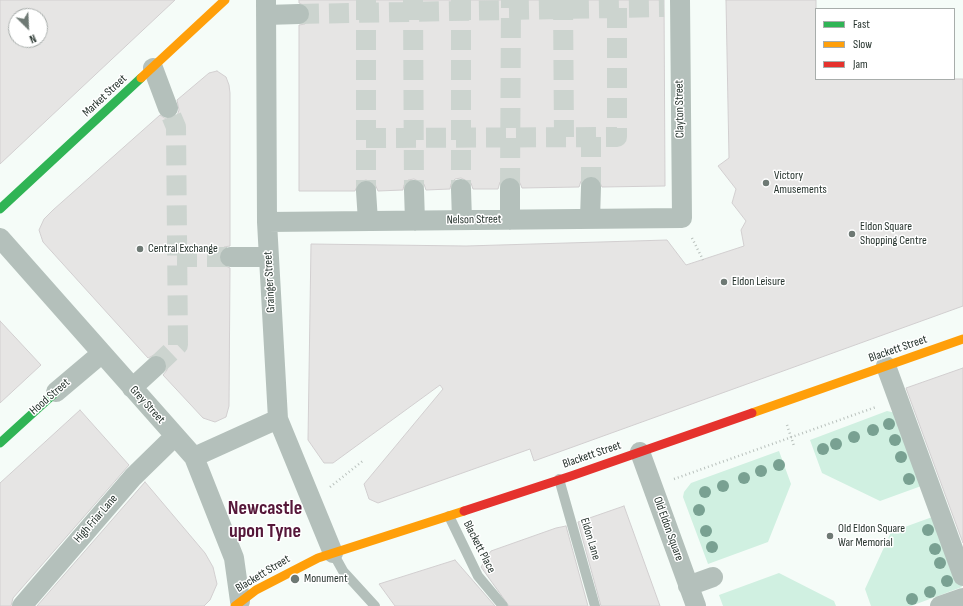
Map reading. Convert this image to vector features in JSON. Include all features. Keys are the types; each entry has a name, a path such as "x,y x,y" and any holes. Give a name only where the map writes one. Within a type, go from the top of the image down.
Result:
{"street":[{"name":"Market Street","path":"0,209 225,0"},
{"name":"Clayton Street","path":"675,4 682,218"},
{"path":"266,8 299,14"},
{"name":"Grainger Street","path":"266,8 267,222 278,420 313,501 333,553"},
{"path":"153,68 168,108"},
{"path":"590,219 591,187"},
{"path":"510,188 510,220"},
{"path":"461,189 462,220"},
{"path":"414,190 415,221"},
{"path":"366,191 368,221"},
{"name":"Nelson Street","path":"267,222 682,218"},
{"name":"Grey Street","path":"0,238 101,354 194,457 234,558 238,604"},
{"path":"230,257 269,257"},
{"name":"Blackett Street","path":"238,604 256,590 288,572 333,553 640,452 963,339"},
{"name":"Hood Street","path":"0,443 56,392 101,354"},
{"path":"132,388 156,366"},
{"path":"886,366 932,498 963,576"},
{"path":"194,457 278,420"},
{"name":"High Friar Lane","path":"22,606 132,477 175,436"},
{"name":"Old Eldon Square","path":"640,452 696,606"},
{"path":"688,586 713,577"},
{"path":"940,606 963,598"}],"lane":[{"name":"Eldon Lane","path":"559,479 595,606"},
{"name":"Blackett Place","path":"449,516 478,576 503,606"},
{"path":"333,553 343,571 375,606"}],"path":[{"path":"653,486 898,399"},
{"path":"313,501 364,460"}],"green space":[{"path":"887,411 896,413 924,485 880,501 822,473 810,440"},
{"path":"779,451 791,484 768,542 708,564 683,497 684,492 691,483"},
{"path":"935,516 962,587 911,606 871,606 865,589 891,532"},
{"path":"779,573 834,601 836,606 723,606 719,595"}],"building":[{"path":"0,0 175,0 0,164"},
{"path":"299,0 664,0 665,186 602,187 597,177 591,176 581,181 579,187 522,188 516,178 510,177 500,182 498,189 473,189 471,183 461,178 455,179 451,184 450,189 426,190 424,184 414,179 408,180 404,185 403,190 378,191 375,184 366,180 359,182 355,191 299,191 299,25 305,24 310,14 309,8 299,3"},
{"name":"Eldon Square Shopping Centre","path":"726,0 816,0 815,80 963,79 963,306 534,461 530,449 378,503 369,499 364,484 443,389 440,385 333,463 324,463 308,440 311,244 466,246 667,240 686,265 744,246 741,230 746,221 732,203 736,189 718,166 729,158"},
{"name":"Central Exchange","path":"217,71 226,77 230,93 230,246 224,247 219,257 220,263 230,268 229,406 226,417 215,422 203,418 163,375 167,370 167,364 164,358 154,355 148,358 43,242 39,230 44,219 53,210 160,115 166,119 177,116 179,110 177,100 209,73"},
{"path":"0,321 41,365 0,403"},
{"path":"963,368 963,543 906,388"},
{"path":"80,410 129,465 13,598 11,606 0,606 0,483"},
{"path":"145,482 205,553 213,567 217,584 210,600 204,606 37,606"},
{"path":"624,506 660,606 601,606 578,522"},
{"path":"566,526 588,606 509,606 481,567 491,551 556,528"},
{"path":"455,560 495,606 395,606 379,584"}],"tunnel":[{"path":"366,0 366,191"},
{"path":"413,0 414,190"},
{"path":"461,0 461,189"},
{"path":"510,188 511,0"},
{"path":"563,0 564,137"},
{"path":"366,138 617,137 617,0"},
{"path":"299,14 664,7"},
{"path":"156,366 178,345 176,127 168,108"},
{"path":"591,137 591,187"},
{"path":"177,257 230,257"}],"traffic: fast":[{"path":"0,209 141,78"},
{"path":"0,443 56,392"}],"traffic: slow":[{"path":"141,78 225,0"},
{"path":"752,413 963,339"},
{"path":"235,606 256,590 318,558 464,511"}],"traffic: jam":[{"path":"464,511 571,476 752,413"}],"place":[{"name":"Victory Amusements","path":"766,183"},
{"name":"Eldon Square Shopping Centre","path":"852,234"},
{"name":"Central Exchange","path":"140,249"},
{"name":"Eldon Leisure","path":"724,282"},
{"name":"Old Eldon Square War Memorial","path":"830,536"},
{"name":"Monument","path":"295,579"}],"district":[{"name":"Newcastle upon Tyne","path":"265,520"}]}
